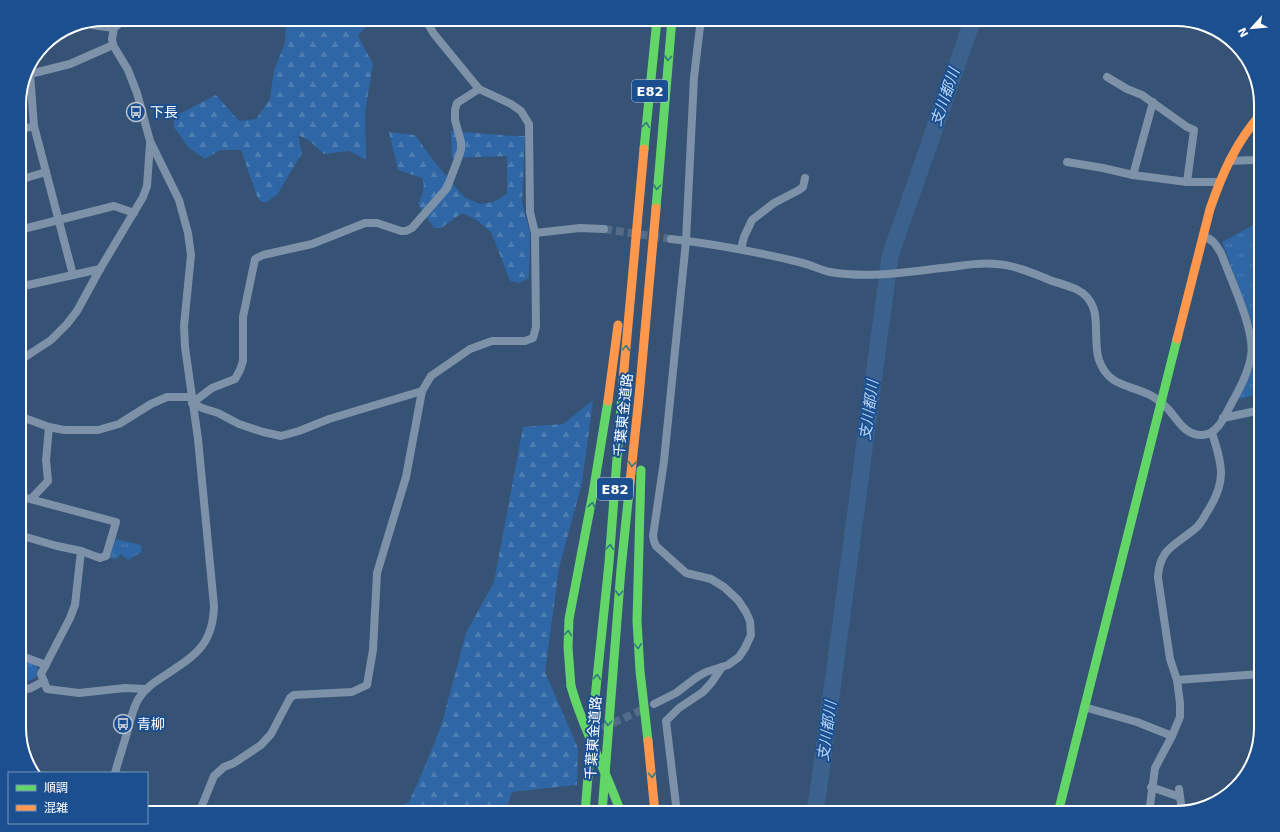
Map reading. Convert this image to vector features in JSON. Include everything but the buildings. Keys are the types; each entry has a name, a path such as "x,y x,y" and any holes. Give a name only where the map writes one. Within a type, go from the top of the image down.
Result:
{"main road":[{"name":"E82","path":"586,806 592,727 609,563 642,164 656,26"},
{"name":"千葉東金道路","path":"603,806 621,569 639,397 671,26"},
{"path":"1060,806 1210,210 1229,161 1237,146 1254,122"},
{"name":"E82","path":"624,261 628,223 642,164"},
{"name":"E82","path":"619,315 602,442 568,634 568,662 571,686 579,717 611,784 619,806"},
{"path":"639,397 641,447 637,621 640,671 654,806"}],"street":[{"path":"99,26 114,28"},
{"path":"115,772 139,698 154,682 189,660 197,653 206,640 214,619 198,439 185,347 184,326 191,256 188,233 179,200 150,141 137,93 128,70 112,39 114,28 116,26"},
{"path":"202,806 214,776 224,767 261,745 271,734 290,698 294,695 352,692 367,685 373,650 377,573 406,477 422,391 431,376 470,349 492,341 525,341 533,338 536,327 535,233 530,212 528,124 521,111 511,104 480,89 434,34 429,26"},
{"path":"654,704 676,693 706,672 728,665 739,657 751,635 750,621 738,600 724,587 712,579 686,573 661,551 654,541 653,536 664,461 686,241 694,77 701,26"},
{"path":"33,73 70,64 114,44"},
{"path":"1107,77 1153,102 1187,127 1194,130 1187,182"},
{"path":"29,84 34,126 73,275"},
{"path":"192,400 212,388 235,379 240,370 243,361 244,317 255,259 263,255 312,244 365,223 376,223 402,231 412,228 447,188 458,159 461,150 461,142 455,120 457,103 480,89"},
{"path":"1133,175 1153,102"},
{"path":"26,128 34,126"},
{"path":"26,356 51,340 67,324 77,311 100,269 134,213 147,186 150,141"},
{"path":"1229,161 1254,160"},
{"path":"1067,162 1133,175 1187,182 1220,182"},
{"path":"26,178 46,172"},
{"path":"741,249 744,237 752,220 774,203 803,187 805,178"},
{"path":"26,228 114,206 134,213"},
{"path":"535,233 580,228 604,229"},
{"path":"672,239 741,249 801,262 830,272 870,274 915,271 976,264 996,264 1033,274 1076,289 1085,295 1093,305 1099,358 1104,370 1112,380 1152,396 1162,404 1182,428 1202,435 1212,433 1220,425 1247,372 1251,357 1251,338 1248,325 1221,253 1210,238 1204,237"},
{"path":"26,285 100,269"},
{"path":"26,419 49,427 64,430 98,430 110,428 119,424 152,404 167,397 192,400 239,424 281,436 300,431 329,419 422,391"},
{"path":"1223,418 1254,411"},
{"path":"31,499 48,481 46,460 49,427"},
{"path":"1150,806 1151,787 1155,768 1180,717 1177,680 1170,659 1158,578 1158,568 1161,559 1167,551 1198,526 1219,490 1221,469 1219,453 1212,433"},
{"path":"26,498 116,522 106,556 100,558 81,551 26,537"},
{"path":"81,551 75,605 70,618 41,674 47,690 79,692 125,688 146,689"},
{"path":"26,658 46,665"},
{"path":"676,806 666,721 678,708 703,692 722,667"},
{"path":"1177,680 1254,674"},
{"path":"26,689 44,681"},
{"path":"1084,707 1138,722 1172,736"},
{"path":"1151,787 1180,793 1181,805"}],"green space":[{"path":"286,26 366,26 358,36 373,64 365,112 366,160 349,151 324,154 310,141 298,135 302,153 277,195 265,203 258,199 241,150 220,150 205,159 189,148 173,126 175,116 216,95 239,121 256,119 270,99 274,70 285,43"},
{"path":"451,131 525,136 522,202 530,232 529,278 519,283 510,281 491,232 475,219 462,213 441,228 434,228 418,204 424,188 422,178 398,170 389,132 415,135 433,160 464,197 480,204 493,202 507,194 507,156 452,158"},
{"path":"1254,225 1254,332 1252,323 1222,242"},
{"path":"1254,365 1254,395 1239,399"},
{"path":"593,400 582,483 559,568 545,672 578,748 577,785 512,792 507,806 401,806 409,802 428,759 442,723 466,633 494,582 523,427 563,424"},
{"path":"115,539 141,545 142,552 128,560 121,554 116,559 110,558"},
{"path":"26,661 36,665 40,672 35,678 26,682"}],"waterway":[{"name":"支川都川","path":"815,806 890,256 971,26"}],"tunnel":[{"path":"604,229 671,239"},
{"path":"591,733 646,708"}],"traffic: fast":[{"path":"644,149 656,26"},
{"path":"656,208 671,26"},
{"path":"1060,806 1177,339"},
{"path":"586,806 609,563 623,380"},
{"path":"571,686 568,647 569,619 593,493 608,401"},
{"path":"641,470 637,621 640,671 648,741"},
{"path":"603,806 621,569 630,482"},
{"path":"571,686 588,734 618,806"}],"traffic: slow":[{"path":"1177,339 1210,209 1225,171 1237,147 1254,123"},
{"path":"623,380 644,149"},
{"path":"630,482 656,208"},
{"path":"608,401 618,325"},
{"path":"648,741 654,806"}],"place":[{"name":"下長","path":"136,112"},
{"name":"青柳","path":"123,724"}]}
